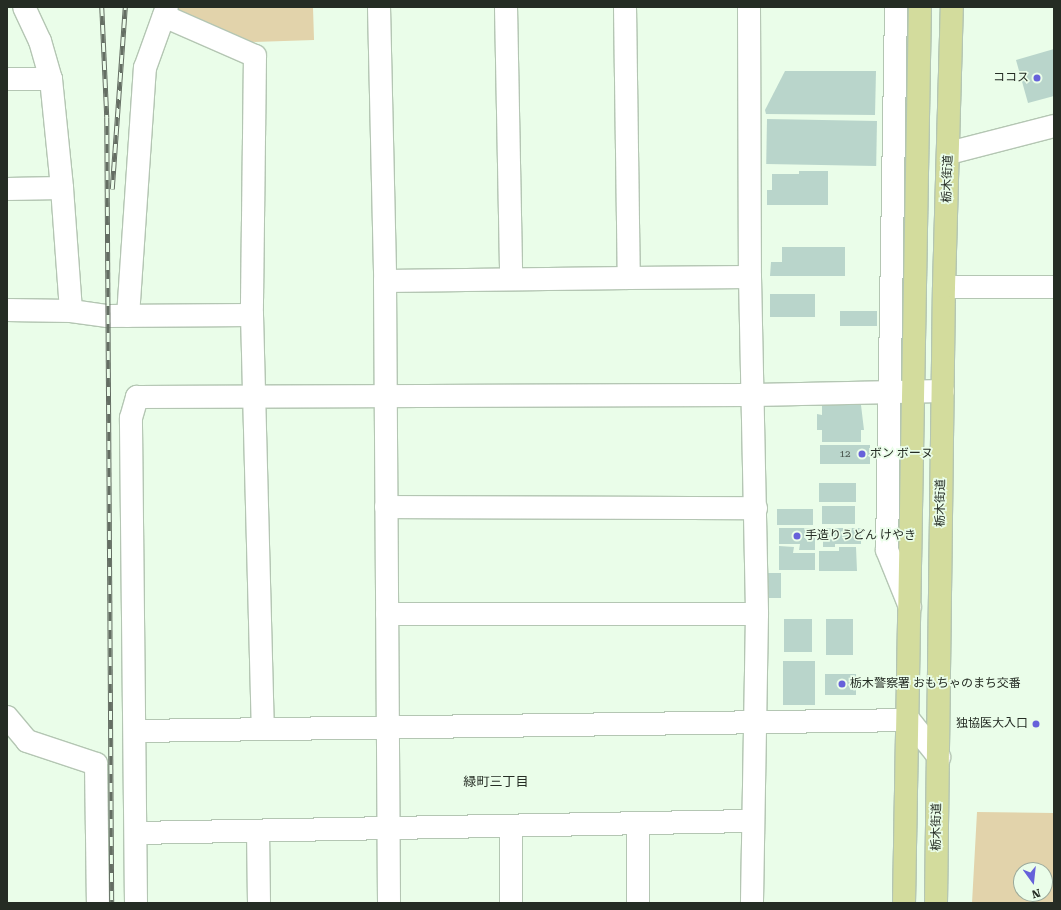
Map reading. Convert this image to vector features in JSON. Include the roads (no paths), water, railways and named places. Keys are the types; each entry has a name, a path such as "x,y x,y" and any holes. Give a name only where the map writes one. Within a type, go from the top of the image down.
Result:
{"main road":[{"path":"904,903 911,610 920,7"},
{"name":"栃木街道","path":"936,903 939,756 942,391 952,7"}],"street":[{"path":"24,7 40,41 50,79 62,188 71,311"},
{"path":"379,7 385,281 389,903"},
{"path":"506,7 510,278"},
{"path":"625,7 629,278"},
{"path":"749,7 750,277 754,395 757,614 752,821 752,903"},
{"path":"896,7 887,550 911,610"},
{"path":"128,316 145,68 166,11 255,56 252,315 263,729"},
{"path":"7,79 50,79"},
{"path":"949,154 1054,126"},
{"path":"7,189 62,188"},
{"path":"385,281 510,278 750,277"},
{"path":"944,287 1054,287"},
{"path":"7,310 71,311 128,316 252,315"},
{"path":"136,903 131,418 137,397 754,395 942,391"},
{"path":"386,507 756,508"},
{"path":"387,614 757,614"},
{"path":"7,717 17,739 96,764 98,903"},
{"path":"135,731 909,720 939,756"},
{"path":"136,833 389,830 752,821"},
{"path":"638,824 638,903"},
{"path":"511,827 511,903"},
{"path":"258,831 259,903"}],"railway":[{"path":"102,7 107,117 112,903"},
{"path":"112,189 125,7"}],"place":[{"name":"ココス","path":"1037,78"},
{"name":"ボン ボーヌ","path":"862,454"},
{"name":"手造りうどん けやき","path":"797,536"},
{"name":"栃木警察署 おもちゃのまち交番","path":"842,684"},
{"name":"独協医大入口","path":"1036,724"}],"district":[{"name":"緑町三丁目","path":"496,782"}]}
